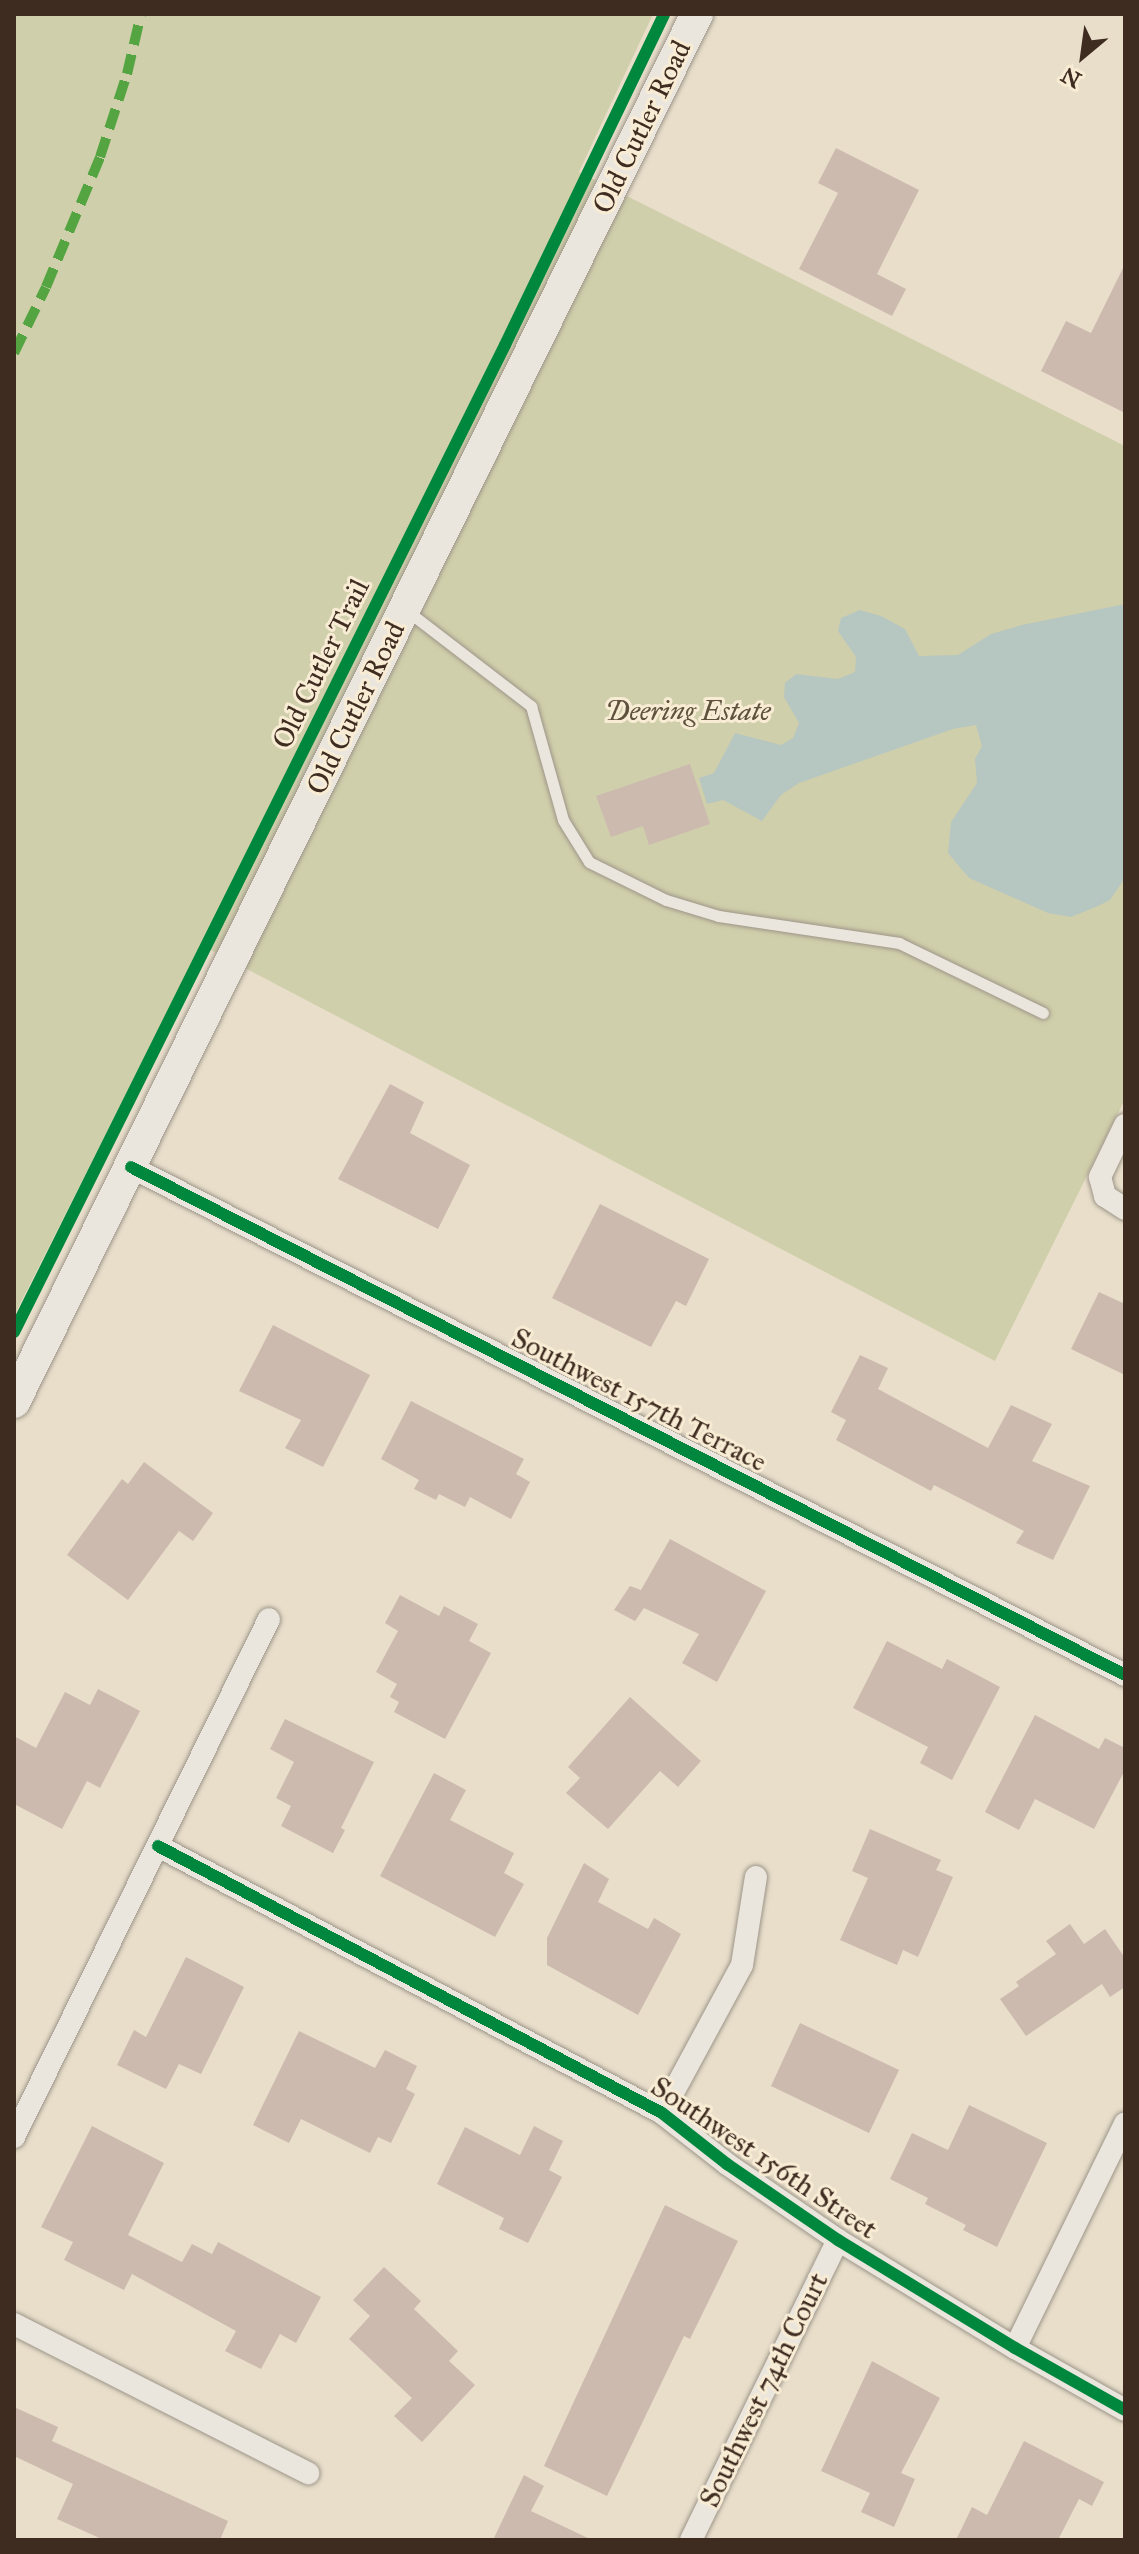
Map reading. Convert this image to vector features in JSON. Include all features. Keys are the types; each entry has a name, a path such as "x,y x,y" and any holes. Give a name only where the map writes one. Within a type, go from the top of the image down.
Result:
{"main road":[{"name":"Old Cutler Road","path":"14,1402 697,14"}],"street":[{"path":"1125,1125 1100,1177 1105,1196 1125,1209"},
{"name":"Southwest 157th Terrace","path":"131,1167 1125,1675"},
{"path":"14,2137 269,1619"},
{"name":"Southwest 156th Street","path":"158,1846 662,2113 727,2164 838,2240 1015,2348 1125,2410"},
{"path":"662,2113 742,1965 756,1877"},
{"path":"1015,2348 1125,2123"},
{"name":"Southwest 74th Court","path":"691,2540 838,2240"},
{"path":"14,2324 308,2473"}],"lane":[{"path":"405,609 531,706 563,820 589,862 666,900 719,916 899,943 1043,1013"}],"green space":[{"name":"Deering Estate","path":"14,14 653,14 579,172 1125,446 1125,1099 995,1361 201,945 14,1316"}],"shaded area":[{"path":"1125,604 1125,878 1110,900 1098,906 1071,917 1048,913 969,878 948,853 951,822 977,783 975,759 982,746 976,725 953,729 799,783 781,795 762,821 723,800 707,804 699,778 714,773 735,733 781,745 793,738 799,723 784,697 785,683 796,674 838,679 855,672 856,657 838,631 841,618 860,610 881,616 905,629 919,656 958,655 991,634"}],"building":[{"path":"836,148 919,190 877,274 906,289 892,316 799,269 838,193 818,183"},
{"path":"1125,264 1125,413 1041,371 1066,321 1091,333"},
{"path":"690,764 710,824 649,845 643,826 611,837 596,796"},
{"path":"390,1084 424,1102 410,1133 470,1165 438,1229 338,1179"},
{"path":"600,1204 709,1259 686,1306 676,1301 651,1347 552,1298"},
{"path":"1099,1292 1125,1304 1125,1375 1071,1349"},
{"path":"273,1325 370,1375 323,1467 285,1448 301,1420 239,1391"},
{"path":"860,1355 888,1368 878,1389 988,1448 1011,1405 1052,1424 1032,1461 1090,1486 1053,1560 1016,1543 1024,1531 934,1485 931,1491 836,1440 846,1420 831,1412"},
{"path":"411,1401 524,1459 516,1474 530,1482 511,1519 470,1497 465,1507 439,1494 436,1500 414,1489 419,1480 381,1459"},
{"path":"144,1462 213,1513 193,1541 179,1531 128,1600 67,1555 122,1479 128,1484"},
{"path":"670,1539 766,1591 717,1682 682,1663 699,1634 644,1608 635,1621 614,1610 630,1586 641,1590"},
{"path":"400,1595 439,1616 444,1606 478,1624 469,1641 491,1653 445,1739 394,1712 399,1702 390,1697 397,1684 376,1672 398,1631 385,1623"},
{"path":"887,1641 942,1669 947,1659 1000,1687 952,1780 920,1763 928,1747 853,1708"},
{"path":"98,1689 140,1711 100,1788 87,1781 62,1829 14,1804 14,1736 36,1748 65,1692 90,1705"},
{"path":"630,1697 701,1761 678,1787 660,1771 608,1829 566,1793 580,1778 568,1767"},
{"path":"1035,1715 1099,1749 1105,1738 1125,1748 1125,1770 1094,1829 1035,1799 1019,1830 985,1812"},
{"path":"285,1719 374,1762 341,1828 345,1830 333,1853 281,1826 291,1806 276,1798 294,1762 270,1749"},
{"path":"434,1773 466,1790 450,1820 514,1853 504,1873 524,1884 495,1937 380,1876"},
{"path":"870,1829 941,1860 936,1870 953,1877 918,1957 903,1950 897,1965 840,1940 868,1878 852,1871"},
{"path":"584,1863 609,1879 598,1902 648,1929 654,1918 681,1934 638,2015 547,1965 547,1938"},
{"path":"1070,1924 1084,1944 1105,1929 1125,1958 1125,1987 1110,1997 1102,1984 1026,2036 1000,1999 1019,1986 1016,1982 1056,1954 1046,1941"},
{"path":"186,1957 244,1987 201,2074 179,2064 166,2089 117,2065 134,2030 146,2037"},
{"path":"800,2023 899,2070 869,2133 771,2086"},
{"path":"299,2031 375,2068 385,2050 417,2066 406,2089 415,2094 391,2143 378,2137 370,2153 301,2119 289,2143 253,2125"},
{"path":"969,2105 1047,2143 997,2247 963,2230 966,2225 925,2204 928,2198 890,2179 912,2133 948,2150"},
{"path":"92,2126 164,2163 128,2235 182,2262 192,2244 212,2254 218,2242 321,2297 296,2343 280,2334 261,2369 225,2351 236,2331 132,2274 124,2290 64,2260 73,2242 41,2227"},
{"path":"534,2126 563,2141 549,2170 562,2177 528,2243 499,2229 504,2218 437,2184 465,2127 520,2155"},
{"path":"665,2205 738,2241 690,2339 684,2336 607,2496 544,2466"},
{"path":"384,2267 421,2301 414,2309 458,2351 449,2361 475,2385 422,2442 394,2416 412,2398 349,2339 370,2316 353,2300"},
{"path":"872,2361 940,2398 901,2473 915,2479 894,2527 861,2512 870,2493 821,2471"},
{"path":"14,2407 58,2427 52,2441 228,2521 220,2540 104,2540 57,2519 73,2484 14,2456"},
{"path":"1024,2441 1104,2482 1092,2506 1079,2499 1058,2540 956,2540 972,2507 987,2515"},
{"path":"524,2475 544,2486 531,2511 592,2540 493,2540"}],"marked path":[{"path":"14,353 46,287 100,157 127,74 141,14"}],"cycle path":[{"name":"Old Cutler Trail","path":"14,1332 505,345 664,14"},
{"path":"131,1167 1125,1675"},
{"path":"158,1846 662,2113 727,2164 838,2240 1015,2348 1125,2410"}]}
